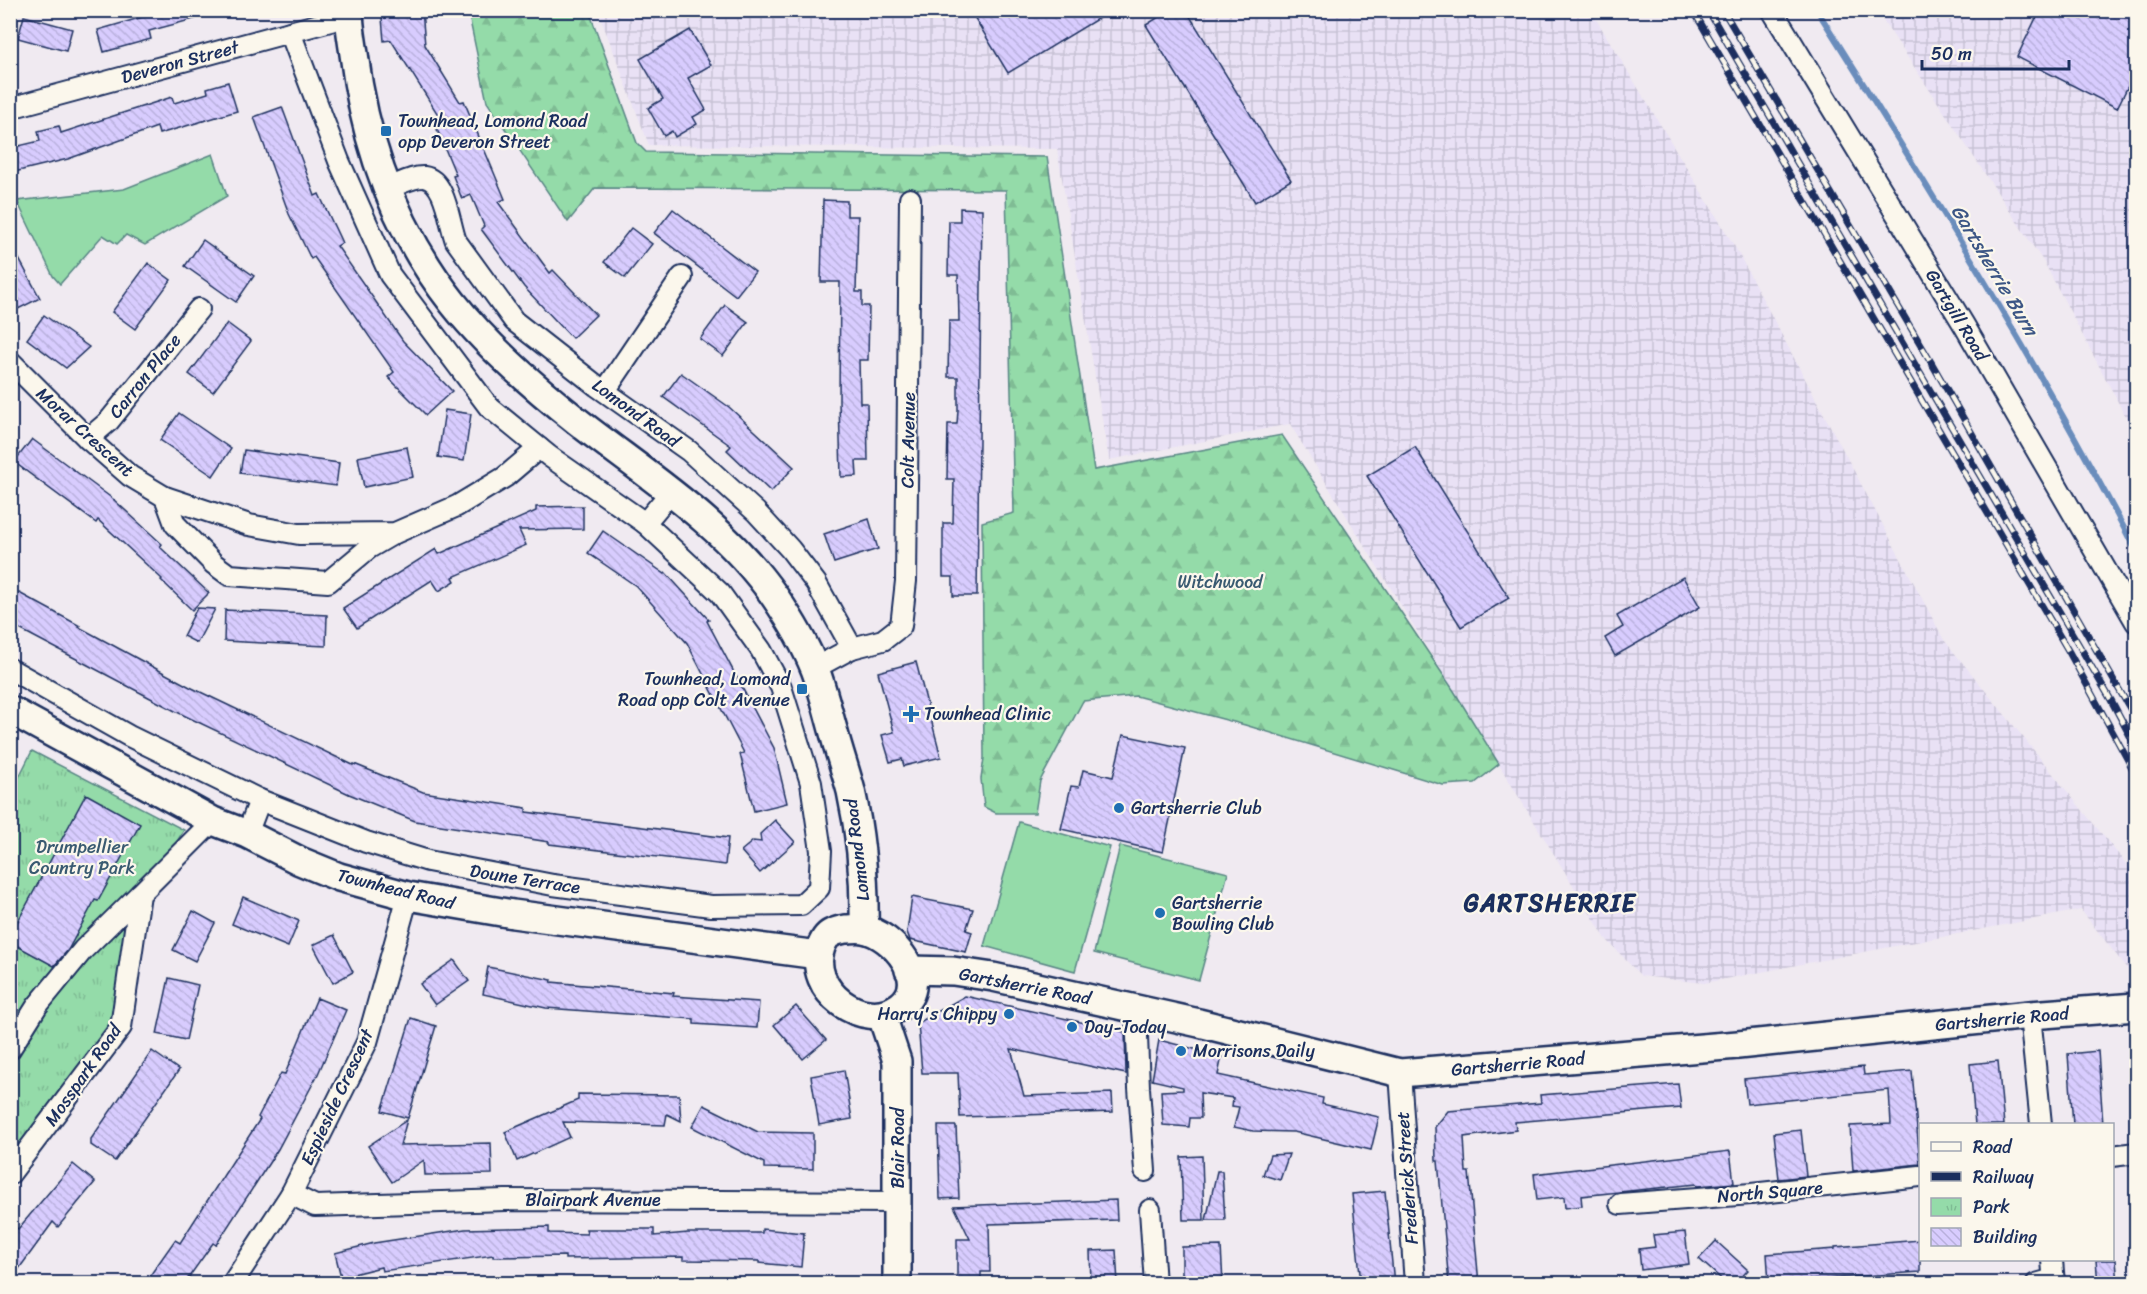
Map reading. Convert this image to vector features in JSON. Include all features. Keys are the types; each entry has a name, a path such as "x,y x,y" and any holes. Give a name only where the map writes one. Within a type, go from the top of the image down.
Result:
{"street":[{"name":"Gartgill Road","path":"1772,10 1964,325 2136,622"},
{"name":"Deveron Street","path":"10,108 290,32 349,13"},
{"name":"Lomond Road","path":"349,13 358,90 374,154 401,222 453,303 492,347 576,420 671,492 709,524 746,561 775,596 800,637 815,668 851,792 860,847 864,929"},
{"name":"Lomond Road","path":"290,32 339,161 390,275 489,407 539,448 645,523 720,594 761,650 781,687 811,783 821,851 819,888 801,905"},
{"name":"Lomond Road","path":"388,188 422,177 435,181 442,191 456,241 514,321 605,391 689,451 756,512 816,583 852,648"},
{"name":"Colt Avenue","path":"852,648 883,640 901,626 906,581 910,199"},
{"path":"605,391 682,277"},
{"name":"Carron Place","path":"88,439 109,421 199,309"},
{"name":"Morar Crescent","path":"10,361 88,439 130,476 165,497 249,525 299,534 395,533"},
{"name":"Morar Crescent","path":"165,497 175,524 214,564 230,575 328,582 369,548 395,533 457,506 505,477 539,448"},
{"path":"645,523 671,492"},
{"path":"815,668 852,648"},
{"name":"Doune Terrace","path":"10,669 129,736 260,800 366,842 428,861 553,885 711,906 801,905"},
{"name":"Townhead Road","path":"10,710 213,821 247,834 300,861 339,877 408,896 513,914 818,955"},
{"path":"247,834 260,800"},
{"path":"10,1049 36,1006 83,950 213,821"},
{"name":"Mosspark Road","path":"10,1174 121,1027 140,894"},
{"name":"Espieside Crescent","path":"232,1284 291,1194 367,1042 408,896"},
{"path":"845,929 864,929 888,940 906,959 912,979 908,998 902,1005 882,1016 860,1012 841,1004 831,994 825,983 819,969 818,955 824,940 831,933 845,929"},
{"name":"Gartsherrie Road","path":"909,970 953,971 993,976 1198,1023 1400,1073 1773,1042 2030,1015 2136,1007"},
{"path":"1136,1010 1139,1097 1145,1171"},
{"path":"2030,1015 2041,1123"},
{"name":"Blair Road","path":"882,1016 897,1061 897,1284"},
{"name":"Frederick Street","path":"1400,1073 1415,1284"},
{"path":"2114,1156 2136,1153"},
{"name":"North Square","path":"1620,1204 1751,1194 1919,1176"},
{"name":"Blairpark Avenue","path":"291,1194 315,1206 505,1200 898,1202"},
{"path":"1150,1209 1155,1284"},
{"path":"2048,1282 2052,1261"}],"shaded area":[{"path":"598,11 1591,11 1735,247 1944,640 2136,876 2136,980 2081,910 1704,983 1641,976 1606,939 1290,424 1109,460 1057,149 649,145"},
{"path":"1877,11 2136,11 2136,436 2045,264"}],"green space":[{"name":"Witchwood","path":"468,11 589,11 637,143 646,152 1047,157 1094,470 1282,435 1454,691 1499,764 1475,783 1443,785 1245,725 1136,696 1083,701 1040,781 1035,813 996,813 984,807 981,779 984,758 982,522 1014,513 1006,190 595,188 568,222 487,102"},
{"path":"213,154 227,196 145,245 126,235 117,244 103,235 60,284 53,276 17,201 124,189"},
{"name":"Drumpellier Country Park","path":"32,751 184,830 134,911 117,1017 11,1172 11,793"},
{"path":"1019,822 1110,847 1075,971 984,946"},
{"name":"Gartsherrie Bowling Club","path":"1120,846 1228,873 1199,980 1094,953"}],"building":[{"path":"167,10 204,10 205,16 149,31 151,39 104,52 98,30"},
{"path":"393,10 422,10 425,45 460,102 464,101 505,199 498,202 550,273 553,270 596,315 572,338 524,287 481,229 484,226 471,195 462,199 453,176 456,175 436,127 444,124 391,40 384,41 382,18 393,17"},
{"path":"970,10 1112,10 1008,73"},
{"path":"1170,10 1186,10 1291,180 1255,202 1146,25"},
{"path":"2040,10 2136,10 2136,70 2117,108 2017,57"},
{"path":"24,16 72,29 66,51 18,38"},
{"path":"690,30 711,65 688,78 706,110 693,117 697,124 675,137 672,131 664,136 648,108 663,99 640,59"},
{"path":"228,82 237,111 159,134 157,127 68,159 10,173 10,148 40,141 38,131 59,126 61,133 172,97 174,103 208,93 207,88"},
{"path":"282,107 315,196 319,194 342,243 337,246 403,341 452,391 426,415 388,377 394,372 314,257 311,259 289,214 254,117"},
{"path":"823,200 847,201 847,216 858,216 856,292 862,292 862,306 869,306 868,360 859,360 860,403 867,403 868,461 856,461 857,476 841,477 840,282 821,282"},
{"path":"960,208 982,209 977,596 953,596 953,577 943,577 943,523 953,523 954,479 947,479 948,424 957,424 958,410 958,377 948,377 949,321 959,321 958,275 948,275 949,221 960,221"},
{"path":"673,209 755,272 736,296 654,233"},
{"path":"631,228 652,244 625,278 604,262"},
{"path":"203,240 254,276 236,302 185,266"},
{"path":"10,242 40,298 10,313"},
{"path":"148,263 171,280 135,329 112,312"},
{"path":"725,305 748,322 723,356 700,339"},
{"path":"44,315 89,347 66,368 27,339"},
{"path":"227,323 251,341 213,392 189,374"},
{"path":"681,373 729,407 794,467 771,492 727,450 731,446 663,397"},
{"path":"445,410 471,414 464,461 438,457"},
{"path":"179,413 231,449 213,476 160,440"},
{"path":"32,439 113,499 162,544 160,547 209,593 192,610 98,520 96,523 14,462"},
{"path":"407,447 413,477 364,487 358,457"},
{"path":"1415,447 1509,598 1461,627 1367,476"},
{"path":"244,450 339,463 336,486 240,473"},
{"path":"583,506 583,529 519,530 526,545 453,577 455,581 439,591 432,580 357,628 343,608 436,549 439,554 536,511 536,507"},
{"path":"869,519 878,549 834,563 824,534"},
{"path":"603,531 666,573 709,620 707,621 774,748 787,803 754,811 740,754 744,753 687,643 636,586 588,553"},
{"path":"1683,577 1700,607 1615,656 1605,638 1623,627 1617,616"},
{"path":"10,588 190,687 353,765 423,792 526,808 526,812 728,838 725,865 549,844 549,842 415,821 349,794 177,712 10,624"},
{"path":"197,608 215,609 197,643 183,636"},
{"path":"225,610 327,615 326,646 224,641"},
{"path":"916,662 941,757 904,766 902,759 890,762 882,735 894,732 878,672"},
{"name":"Gartsherrie Club","path":"1123,735 1185,748 1163,852 1061,829 1071,786 1079,787 1083,770 1113,777"},
{"path":"86,794 140,824 98,901 95,900 68,950 54,966 10,942 10,936"},
{"path":"775,820 795,842 760,873 741,851 753,841 761,842 760,834"},
{"path":"243,897 299,921 288,947 232,924"},
{"path":"912,897 973,909 966,930 972,932 966,952 910,940 907,932"},
{"path":"193,911 215,923 195,961 173,950"},
{"path":"334,935 353,972 333,983 313,945"},
{"path":"454,960 469,981 435,1005 420,984"},
{"path":"488,967 552,980 551,982 674,993 673,996 759,1002 757,1028 694,1024 694,1019 546,1008 483,994"},
{"path":"169,978 198,985 186,1040 157,1034"},
{"path":"965,996 1125,1032 1126,1074 1011,1049 1024,1096 1112,1093 1113,1112 960,1117 958,1073 922,1073 918,1023"},
{"path":"317,998 346,1010 318,1074 278,1149 216,1245 213,1243 184,1284 144,1284 175,1240 180,1243 260,1119 258,1117 281,1073 285,1074"},
{"path":"796,1006 826,1040 803,1059 774,1025"},
{"path":"411,1018 436,1026 408,1118 382,1111"},
{"path":"1159,1040 1222,1056 1218,1075 1323,1098 1322,1104 1379,1117 1371,1150 1294,1132 1253,1131 1234,1127 1239,1107 1232,1106 1233,1098 1200,1093 1201,1118 1190,1118 1189,1127 1163,1125 1161,1091 1183,1090 1183,1087 1152,1080"},
{"path":"152,1051 179,1070 115,1161 91,1145 91,1139"},
{"path":"2098,1051 2103,1123 2073,1123 2068,1054"},
{"path":"1998,1061 2004,1123 1975,1123 1970,1064"},
{"path":"1863,1067 1864,1075 1912,1071 1919,1164 1853,1171 1850,1126 1891,1124 1889,1090 1747,1104 1744,1079"},
{"path":"844,1070 852,1119 819,1125 811,1076"},
{"path":"1678,1084 1681,1108 1515,1122 1516,1130 1464,1137 1479,1284 1449,1284 1438,1161 1436,1161 1435,1127 1448,1111 1541,1103 1540,1095"},
{"path":"578,1094 679,1095 681,1121 667,1114 665,1125 563,1122 570,1137 517,1161 505,1132 578,1100"},
{"path":"704,1105 758,1132 813,1133 813,1169 764,1168 764,1163 692,1127"},
{"path":"407,1120 400,1145 491,1143 492,1174 425,1175 424,1160 392,1182 368,1146"},
{"path":"938,1126 956,1126 959,1198 940,1199"},
{"path":"1801,1130 1806,1176 1779,1179 1774,1133"},
{"path":"1730,1151 1734,1183 1697,1186 1696,1184 1581,1196 1582,1206 1565,1208 1564,1197 1537,1200 1534,1174"},
{"path":"1289,1154 1280,1180 1263,1175 1270,1155"},
{"path":"1202,1156 1204,1220 1183,1220 1181,1157"},
{"path":"73,1164 95,1182 58,1227 53,1222 10,1281 10,1224 18,1229"},
{"path":"1217,1171 1222,1171 1225,1220 1206,1220"},
{"path":"1385,1191 1394,1284 1361,1284 1352,1194"},
{"path":"1116,1200 1117,1220 989,1224 990,1272 981,1272 981,1284 957,1284 957,1239 970,1239 954,1206"},
{"path":"549,1227 549,1233 587,1234 586,1229 654,1229 654,1236 688,1233 762,1233 762,1229 804,1233 801,1267 759,1263 759,1261 683,1260 683,1257 565,1259 565,1256 493,1257 493,1255 382,1271 381,1267 341,1277 335,1253 374,1243 465,1229"},
{"path":"1685,1232 1689,1264 1641,1270 1639,1249 1655,1247 1653,1235"},
{"path":"1919,1240 1920,1272 1769,1283 1767,1254 1835,1249 1835,1247"},
{"path":"1716,1241 1748,1270 1735,1284 1727,1284 1699,1259"},
{"path":"1221,1246 1223,1284 1182,1284 1182,1247"},
{"path":"1116,1250 1118,1284 1091,1284 1090,1251"},
{"path":"2116,1260 2118,1284 2098,1284 2096,1261"}],"waterway":[{"name":"Gartsherrie Burn","path":"1817,10 2022,345 2136,551"}],"railway":[{"path":"1693,10 2069,652 2136,775"},
{"path":"1708,10 2111,700 2136,747"},
{"path":"1723,10 1931,362 2136,719"}],"place":[{"name":"Townhead, Lomond Road opp Deveron Street","path":"386,131"},
{"name":"Townhead, Lomond Road opp Colt Avenue","path":"802,689"},
{"name":"Townhead Clinic","path":"911,714"},
{"name":"Gartsherrie Club","path":"1119,808"},
{"name":"Gartsherrie Bowling Club","path":"1160,913"},
{"name":"Harry's Chippy","path":"1009,1014"},
{"name":"Day-Today","path":"1072,1027"},
{"name":"Morrisons Daily","path":"1181,1051"}],"district":[{"name":"GARTSHERRIE","path":"1550,903"}]}
